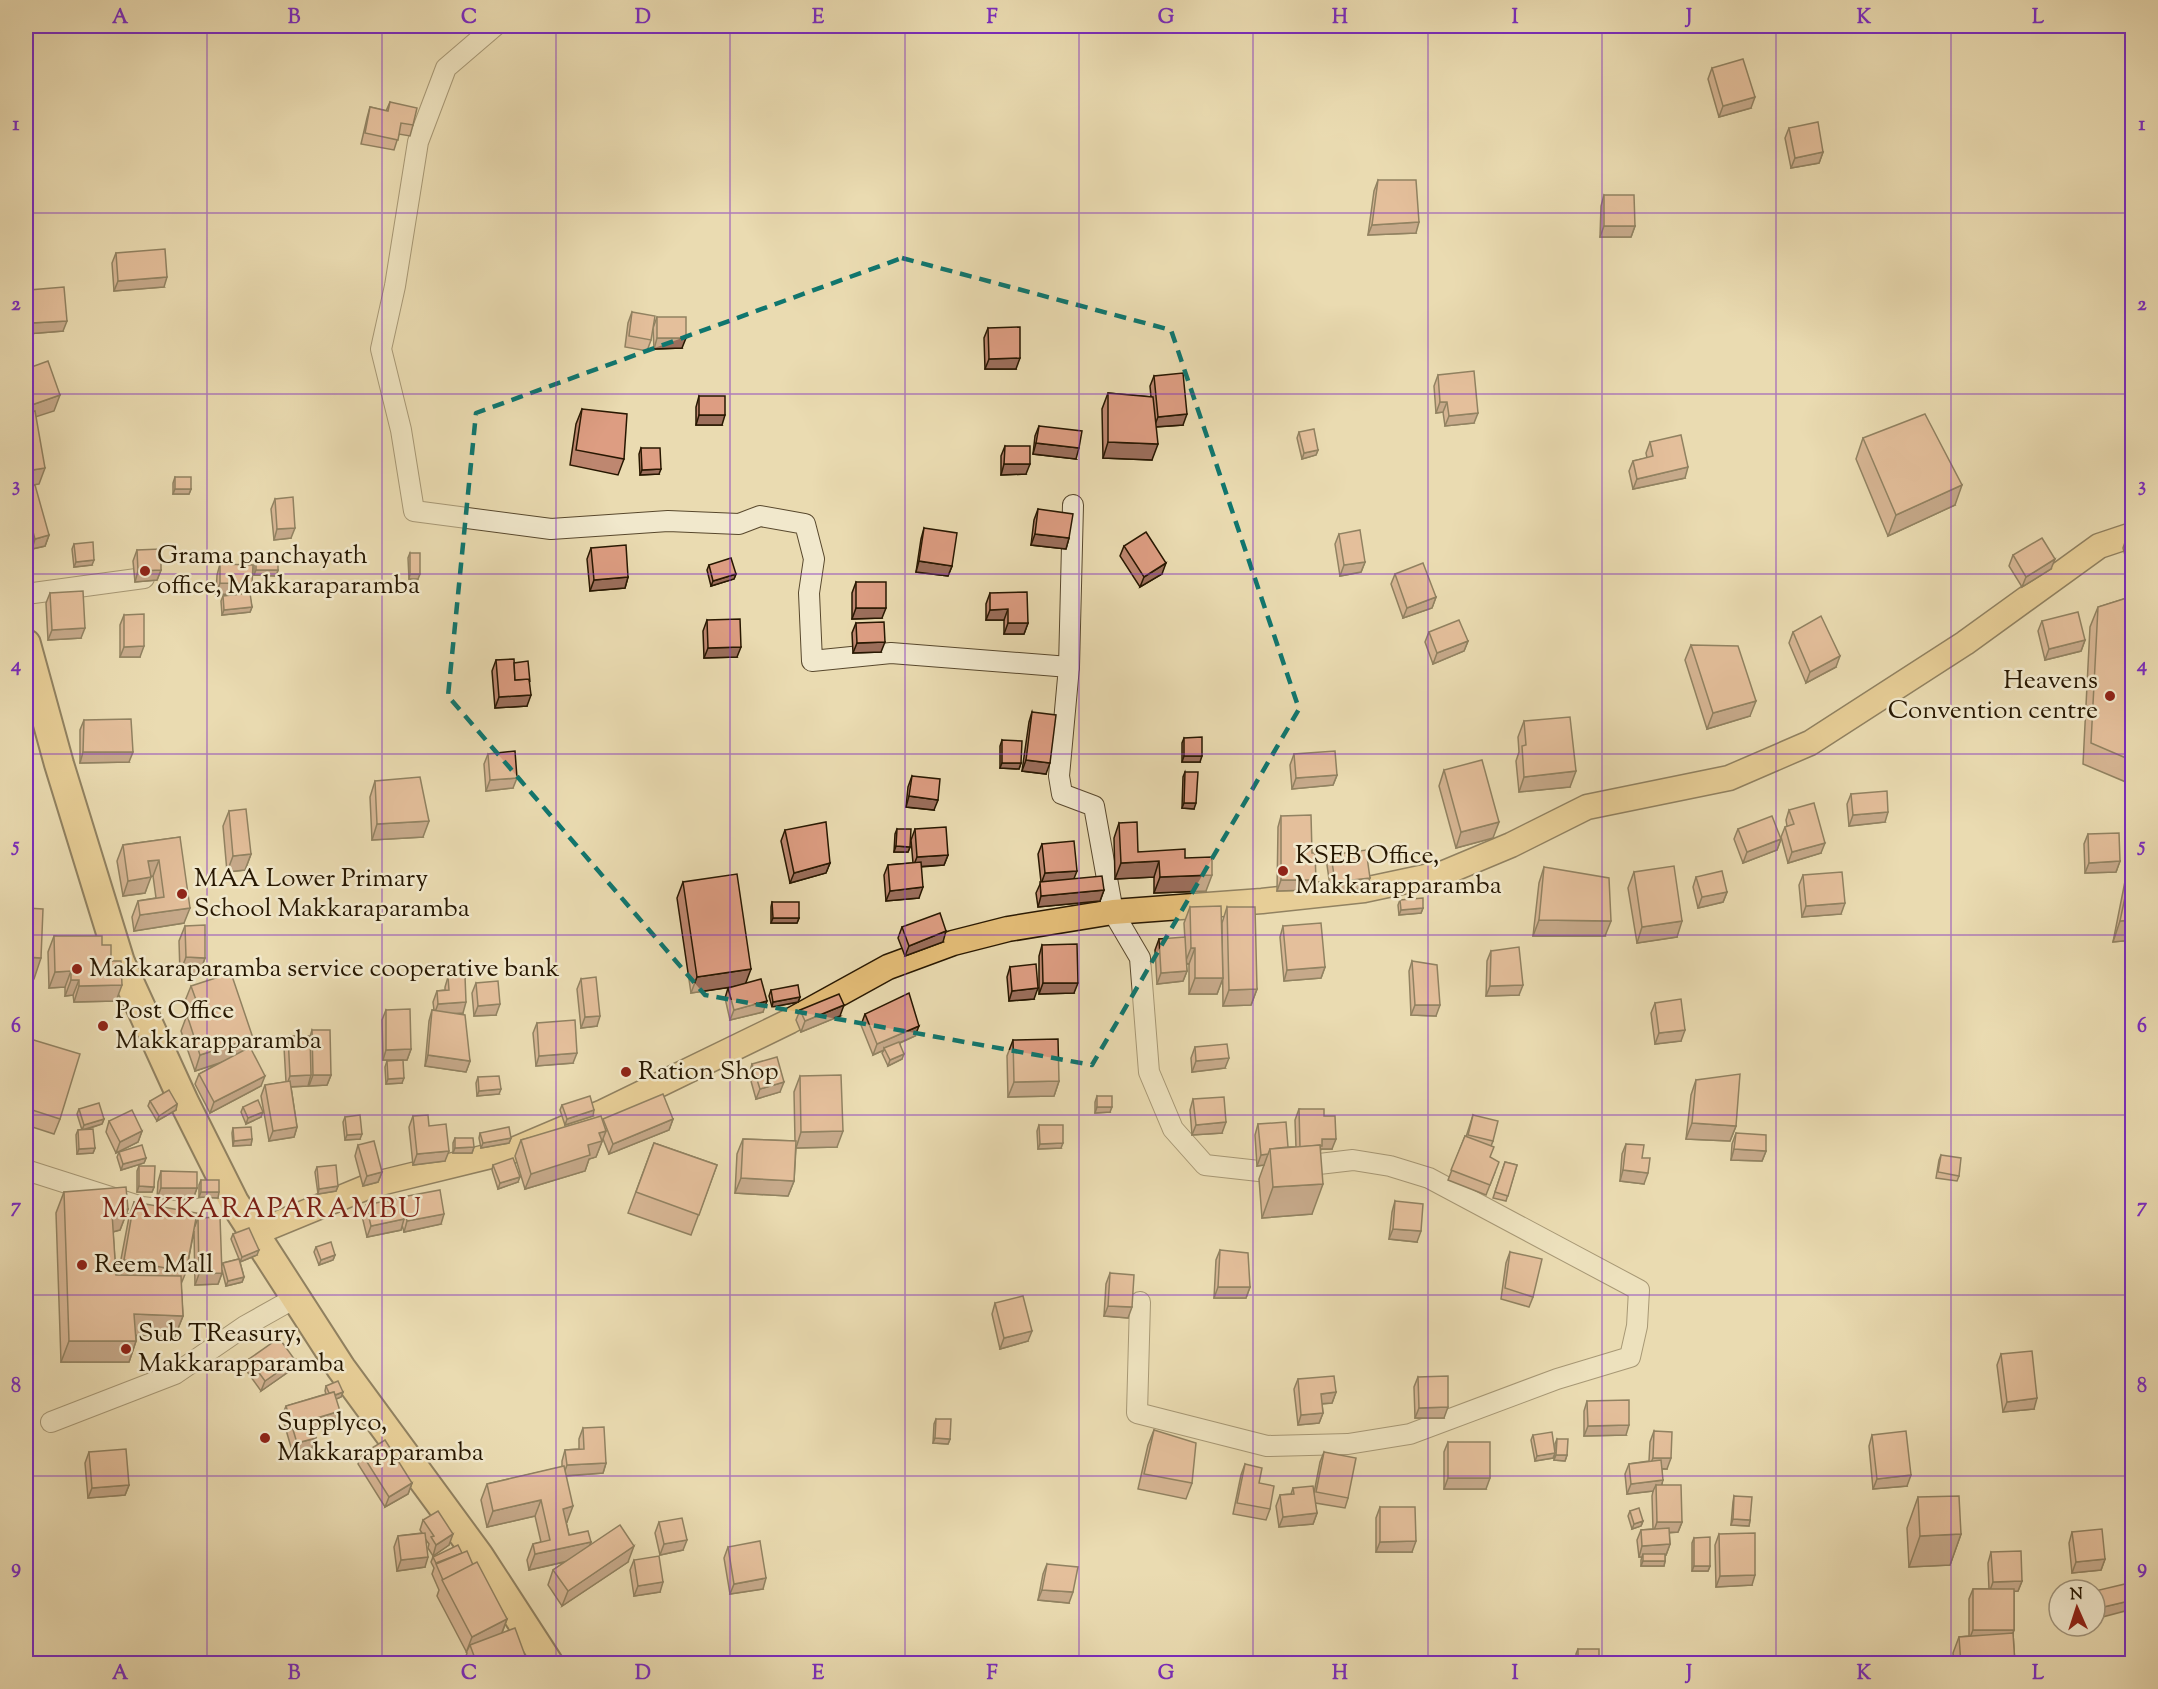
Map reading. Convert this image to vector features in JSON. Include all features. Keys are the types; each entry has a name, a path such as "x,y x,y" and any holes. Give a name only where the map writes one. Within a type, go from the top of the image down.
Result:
{"highway":[{"path":"26,644 59,764 120,963 184,1102 234,1202 341,1368 479,1556 549,1664"}],"main road":[{"path":"253,1234 372,1185 511,1150 603,1112 790,1021 888,967 953,943 1008,929 1113,912 1262,901 1376,887 1443,873 1511,845 1587,807 1729,778 1810,743 1965,643 2099,546 2133,535"}],"street":[{"path":"495,26 446,68 418,142 395,286 381,349 401,430 414,511 551,529 668,520 739,524 760,516 805,524 814,559 809,593 812,661 891,653 1069,668"},
{"path":"1073,505 1069,668 1059,776 1062,794 1094,806 1113,912 1140,958 1149,1072 1173,1129 1205,1165 1258,1171 1353,1160 1390,1166 1429,1178 1639,1290 1637,1326 1630,1356 1557,1378 1410,1434 1348,1444 1267,1446 1137,1413 1140,1302"},
{"path":"26,594 144,578"},
{"path":"26,1170 142,1207 182,1212 234,1202"},
{"path":"51,1422 175,1374 245,1326 295,1298"}],"highlighted area":[{"path":"902,258 1171,330 1299,709 1092,1065 705,995 448,696 476,413"}],"building":[{"path":"1743,59 1755,97 1723,106 1712,68"},
{"path":"390,102 417,108 413,125 401,123 398,140 365,133 370,107 388,111"},
{"path":"1818,122 1823,152 1795,158 1789,128"},
{"path":"1378,180 1416,180 1419,222 1372,225"},
{"path":"1604,195 1634,195 1635,226 1604,226"},
{"path":"165,249 167,277 118,281 116,253"},
{"path":"64,287 67,321 31,323 29,290"},
{"path":"632,312 655,316 651,340 629,336"},
{"path":"657,317 686,317 686,338 657,338"},
{"path":"1020,327 1020,358 989,359 988,328"},
{"path":"48,361 60,395 26,407 26,369"},
{"path":"1474,371 1478,413 1449,416 1447,402 1440,402 1438,375"},
{"path":"1183,373 1187,414 1158,417 1154,376"},
{"path":"1108,393 1153,397 1158,444 1108,442"},
{"path":"699,396 725,396 725,415 699,415"},
{"path":"582,409 627,414 624,459 576,450"},
{"path":"35,411 45,468 26,471 26,413"},
{"path":"1925,414 1962,485 1896,515 1863,438"},
{"path":"1039,426 1082,431 1079,448 1036,443"},
{"path":"1314,429 1318,450 1304,453 1299,432"},
{"path":"1681,435 1688,467 1637,479 1633,461 1653,456 1650,442"},
{"path":"1005,446 1030,446 1030,464 1004,464"},
{"path":"641,448 660,448 661,469 642,470"},
{"path":"175,477 191,477 191,489 175,489"},
{"path":"35,485 49,535 35,539 30,521 26,522 26,488"},
{"path":"293,497 295,528 277,529 275,499"},
{"path":"1038,509 1073,514 1069,538 1035,534"},
{"path":"924,528 957,533 952,566 919,561"},
{"path":"1360,530 1365,562 1344,565 1339,534"},
{"path":"1146,532 1166,563 1144,577 1124,546"},
{"path":"2042,538 2055,559 2026,577 2013,555"},
{"path":"93,542 94,560 76,562 74,544"},
{"path":"626,545 628,577 594,580 591,548"},
{"path":"161,549 161,570 138,571 137,550"},
{"path":"410,553 420,553 420,574 410,574"},
{"path":"256,554 278,555 278,570 256,570"},
{"path":"731,558 736,574 713,581 709,565"},
{"path":"1423,563 1436,597 1407,608 1395,574"},
{"path":"220,564 253,565 252,584 220,583"},
{"path":"856,582 886,582 886,608 856,608"},
{"path":"83,591 85,628 52,630 50,593"},
{"path":"1027,592 1028,623 1008,623 1008,609 990,610 990,593"},
{"path":"250,593 252,607 224,610 223,596"},
{"name":"Heavens Convention centre","path":"2133,596 2133,761 2091,743 2098,607"},
{"path":"2078,612 2085,640 2049,649 2042,621"},
{"path":"144,614 144,646 124,647 124,615"},
{"path":"1821,616 1840,656 1810,672 1793,632"},
{"path":"740,619 741,647 708,648 707,620"},
{"path":"1459,620 1468,641 1437,653 1429,632"},
{"path":"884,622 885,642 857,643 856,623"},
{"path":"1691,645 1738,646 1756,701 1713,713"},
{"path":"514,659 515,680 529,679 531,695 499,697 496,660"},
{"path":"528,661 530,682 529,679 515,680 514,663"},
{"path":"26,684 29,684 31,736 26,737"},
{"path":"1032,712 1056,715 1050,763 1026,760"},
{"path":"1570,717 1576,771 1524,777 1522,746 1526,745 1524,721"},
{"path":"131,719 133,752 83,752 84,720"},
{"path":"1202,737 1202,756 1184,756 1184,738"},
{"path":"1002,740 1022,741 1021,763 1002,763"},
{"path":"515,751 517,778 490,780 488,754"},
{"path":"1335,751 1337,775 1296,778 1294,754"},
{"path":"1482,760 1499,822 1461,832 1444,770"},
{"path":"1185,772 1198,772 1196,803 1184,803"},
{"path":"912,776 940,779 938,800 909,796"},
{"path":"420,777 429,821 377,824 375,781"},
{"path":"1887,791 1888,812 1853,815 1851,794"},
{"path":"1814,803 1825,843 1792,852 1785,827 1794,824 1789,810"},
{"path":"246,809 251,854 233,856 229,811"},
{"path":"1311,815 1312,853 1315,853 1316,880 1281,880 1281,816"},
{"path":"1772,816 1781,839 1747,852 1738,829"},
{"path":"826,822 830,863 794,873 785,830"},
{"path":"1137,822 1138,852 1185,849 1185,858 1212,857 1212,875 1160,877 1159,861 1121,863 1119,823"},
{"path":"946,827 948,855 917,857 915,829"},
{"path":"897,829 911,829 910,847 896,846"},
{"path":"2119,833 2120,861 2089,863 2088,834"},
{"path":"180,837 190,908 140,915 138,901 164,897 159,860 148,861 151,877 128,881 123,845"},
{"path":"1074,841 1077,871 1045,873 1042,844"},
{"path":"1366,850 1370,878 1335,882 1331,855"},
{"path":"2133,859 2133,920 2120,921"},
{"path":"921,862 923,887 890,891 888,865"},
{"path":"1674,866 1682,921 1642,927 1634,872"},
{"path":"1544,867 1609,878 1611,921 1539,920"},
{"path":"1722,871 1727,892 1702,897 1696,877"},
{"path":"1842,872 1845,903 1806,906 1803,875"},
{"path":"737,874 751,969 697,977 683,882"},
{"path":"1102,876 1104,890 1041,896 1040,882"},
{"path":"1423,898 1423,908 1401,910 1400,900"},
{"path":"772,902 799,902 799,918 773,918"},
{"path":"1221,906 1223,978 1195,978 1195,948 1191,948 1190,907"},
{"path":"1227,907 1255,907 1257,989 1229,990"},
{"path":"26,908 43,909 41,958 26,957"},
{"path":"940,913 946,931 909,946 902,927"},
{"path":"1321,923 1325,967 1287,970 1283,926"},
{"path":"205,925 205,958 186,957 185,926"},
{"path":"54,936 102,936 102,945 111,945 111,961 121,961 122,985 79,986 79,980 71,980 71,971 55,972"},
{"path":"1185,937 1187,971 1161,973 1159,939"},
{"path":"1077,944 1078,983 1043,983 1042,945"},
{"path":"1519,947 1523,985 1490,986 1491,951"},
{"path":"1412,961 1437,965 1440,1005 1415,1005"},
{"path":"1036,964 1038,988 1012,991 1010,967"},
{"path":"231,973 253,1038 200,1055 187,1015 200,1011 191,986"},
{"path":"465,976 466,1002 438,1004 437,991 449,990 448,977"},
{"path":"596,977 600,1016 585,1017 581,979"},
{"path":"761,979 767,1001 734,1010 728,988"},
{"path":"498,981 500,1004 478,1006 476,983"},
{"path":"798,985 800,997 773,1002 771,990"},
{"path":"909,993 919,1026 877,1044 865,1014"},
{"path":"839,994 844,1005 805,1021 800,1010"},
{"path":"1681,999 1685,1030 1659,1033 1655,1003"},
{"path":"410,1009 411,1049 386,1050 386,1010"},
{"path":"432,1010 465,1015 470,1061 428,1055"},
{"path":"575,1020 577,1053 539,1056 537,1023"},
{"path":"312,1030 330,1030 331,1075 313,1075"},
{"path":"288,1036 310,1036 311,1075 290,1076"},
{"path":"27,1038 80,1054 60,1119 26,1108"},
{"path":"1058,1039 1059,1081 1014,1082 1013,1040"},
{"path":"899,1042 904,1054 890,1060 884,1048"},
{"path":"1227,1044 1229,1058 1196,1061 1195,1047"},
{"path":"250,1047 265,1076 214,1102 199,1074"},
{"path":"777,1057 784,1082 760,1089 752,1064"},
{"path":"403,1060 404,1078 388,1079 387,1061"},
{"path":"1740,1074 1736,1126 1692,1123 1696,1080"},
{"path":"841,1075 843,1131 801,1132 800,1076"},
{"path":"499,1076 501,1089 479,1091 478,1077"},
{"path":"290,1081 297,1127 273,1131 265,1085"},
{"path":"169,1090 177,1104 159,1116 150,1101"},
{"path":"663,1094 673,1119 613,1144 603,1119"},
{"path":"590,1096 594,1110 567,1119 562,1105"},
{"path":"1097,1096 1112,1096 1112,1107 1097,1107"},
{"path":"1224,1097 1226,1122 1196,1125 1193,1099"},
{"path":"258,1100 263,1112 248,1118 243,1107"},
{"path":"99,1103 104,1119 84,1125 79,1109"},
{"path":"1299,1109 1324,1109 1324,1116 1335,1116 1336,1139 1322,1139 1322,1146 1300,1147"},
{"path":"132,1110 142,1131 120,1142 109,1121"},
{"path":"360,1115 362,1134 347,1135 345,1117"},
{"path":"428,1115 429,1126 446,1124 449,1151 417,1154 413,1116"},
{"path":"1473,1115 1498,1121 1493,1141 1468,1135"},
{"path":"601,1116 606,1131 599,1133 602,1141 588,1145 590,1155 531,1174 521,1140"},
{"path":"1286,1122 1288,1147 1270,1149 1268,1154 1261,1155 1258,1124"},
{"path":"1039,1125 1063,1125 1063,1143 1040,1144"},
{"path":"251,1127 252,1139 234,1141 233,1128"},
{"path":"509,1127 511,1138 483,1143 480,1133"},
{"path":"93,1129 95,1148 79,1149 78,1130"},
{"path":"1736,1133 1766,1135 1766,1151 1734,1149"},
{"path":"1465,1136 1494,1147 1490,1157 1499,1162 1490,1185 1451,1170"},
{"path":"455,1138 473,1138 474,1147 455,1148"},
{"path":"743,1139 796,1141 794,1181 741,1178"},
{"path":"374,1141 382,1172 367,1176 358,1145"},
{"path":"654,1143 717,1165 699,1215 636,1192"},
{"path":"1626,1144 1644,1145 1642,1158 1650,1158 1648,1173 1623,1170"},
{"path":"142,1145 146,1158 123,1164 119,1152"},
{"path":"1320,1145 1323,1184 1273,1187 1270,1149"},
{"path":"1941,1155 1961,1158 1959,1176 1938,1172"},
{"path":"513,1158 520,1177 500,1183 493,1165"},
{"path":"1505,1162 1517,1165 1508,1196 1495,1192"},
{"path":"336,1165 338,1186 319,1189 317,1167"},
{"path":"139,1166 155,1166 154,1187 139,1186"},
{"path":"161,1171 197,1172 197,1188 161,1188"},
{"path":"201,1180 219,1180 219,1192 201,1192"},
{"name":"Reem Mall","path":"126,1187 128,1209 112,1213 116,1275 181,1276 183,1316 134,1314 136,1341 69,1341 64,1192"},
{"path":"440,1190 444,1214 407,1221 402,1197"},
{"path":"400,1198 404,1219 371,1226 366,1205"},
{"path":"1395,1201 1423,1204 1421,1231 1393,1229"},
{"path":"134,1202 197,1213 186,1272 124,1260"},
{"path":"220,1217 222,1273 199,1274 198,1218"},
{"path":"249,1228 259,1250 242,1257 233,1234"},
{"path":"331,1242 335,1255 321,1260 316,1247"},
{"path":"1220,1250 1248,1253 1250,1287 1218,1287"},
{"path":"1510,1252 1542,1259 1533,1297 1505,1288"},
{"path":"239,1259 244,1277 228,1281 223,1263"},
{"path":"1110,1273 1134,1275 1132,1307 1108,1306"},
{"path":"1023,1296 1032,1331 1004,1338 995,1303"},
{"path":"279,1338 295,1360 265,1381 249,1359"},
{"path":"2032,1351 2037,1398 2007,1402 2001,1354"},
{"path":"1334,1376 1336,1392 1321,1394 1323,1413 1301,1415 1298,1379"},
{"path":"1448,1376 1448,1407 1419,1408 1418,1377"},
{"path":"338,1381 343,1392 335,1395 334,1392 329,1393 326,1386"},
{"path":"334,1392 340,1411 310,1420 316,1438 297,1443 286,1406"},
{"path":"1629,1400 1629,1425 1588,1426 1587,1401"},
{"path":"936,1419 951,1419 950,1439 935,1438"},
{"path":"604,1427 606,1463 567,1465 565,1450 584,1449 583,1428"},
{"path":"1154,1430 1196,1443 1192,1483 1144,1474"},
{"path":"1654,1431 1672,1432 1671,1458 1653,1458"},
{"path":"1906,1431 1911,1475 1877,1479 1872,1435"},
{"path":"1552,1432 1555,1453 1537,1456 1533,1435"},
{"path":"1557,1439 1568,1439 1567,1455 1556,1455"},
{"path":"385,1440 412,1483 389,1497 362,1454"},
{"path":"1448,1442 1490,1442 1490,1478 1448,1478"},
{"path":"126,1449 129,1485 92,1488 89,1452"},
{"path":"1324,1452 1356,1458 1348,1498 1316,1492"},
{"path":"1661,1460 1663,1480 1631,1484 1629,1464"},
{"path":"1245,1464 1262,1468 1259,1483 1274,1486 1270,1509 1237,1503"},
{"path":"564,1466 573,1506 563,1509 569,1535 588,1531 591,1542 535,1554 533,1544 550,1540 541,1500 493,1511 487,1484"},
{"path":"1656,1485 1681,1485 1682,1522 1657,1522"},
{"path":"1313,1486 1317,1513 1283,1517 1280,1495 1294,1494 1293,1488"},
{"path":"1734,1496 1752,1497 1750,1520 1733,1519"},
{"path":"1959,1496 1961,1534 1920,1536 1918,1497"},
{"path":"1380,1507 1415,1507 1416,1541 1380,1542"},
{"path":"1639,1508 1643,1521 1634,1524 1630,1511"},
{"path":"438,1511 453,1534 436,1545 431,1537 434,1536 423,1520"},
{"path":"682,1518 687,1540 664,1544 659,1522"},
{"path":"620,1525 634,1546 568,1591 553,1570"},
{"path":"1669,1528 1670,1544 1642,1546 1641,1530"},
{"path":"2102,1529 2105,1559 2076,1562 2072,1532"},
{"path":"425,1533 428,1557 401,1560 398,1536"},
{"path":"1755,1533 1755,1575 1720,1576 1719,1534"},
{"path":"1710,1537 1710,1566 1694,1566 1694,1538"},
{"path":"760,1541 766,1578 734,1584 728,1547"},
{"path":"458,1545 462,1553 436,1563 433,1557"},
{"path":"467,1551 473,1565 443,1580 436,1564"},
{"path":"2021,1551 2022,1581 1993,1582 1991,1552"},
{"path":"1643,1554 1665,1554 1665,1561 1643,1561"},
{"path":"659,1556 663,1582 638,1586 634,1560"},
{"path":"477,1562 507,1619 472,1637 442,1580"},
{"path":"1047,1564 1078,1567 1073,1592 1042,1590"},
{"path":"2125,1584 2129,1601 2107,1606 2107,1588"},
{"path":"1973,1589 2014,1589 2014,1630 1973,1630"},
{"path":"515,1628 526,1658 512,1664 477,1664 470,1645"},
{"path":"2013,1633 2015,1664 1961,1664 1959,1637"},
{"path":"1578,1649 1599,1649 1599,1664 1578,1664"},
{"path":"1804,1659 1836,1659 1836,1664 1804,1664"}],"place":[{"name":"Grama panchayath office, Makkaraparamba","path":"145,571"},
{"name":"Heavens Convention centre","path":"2110,696"},
{"name":"KSEB Office, Makkarapparamba","path":"1283,871"},
{"name":"MAA Lower Primary School Makkaraparamba","path":"182,894"},
{"name":"Makkaraparamba service cooperative bank","path":"77,969"},
{"name":"Post Office Makkarapparamba","path":"103,1026"},
{"name":"Ration Shop","path":"626,1072"},
{"name":"Reem Mall","path":"82,1265"},
{"name":"Sub TReasury, Makkarapparamba","path":"126,1349"},
{"name":"Supplyco, Makkarapparamba","path":"265,1438"}],"district":[{"name":"MAKKARAPARAMBU","path":"262,1210"}]}
